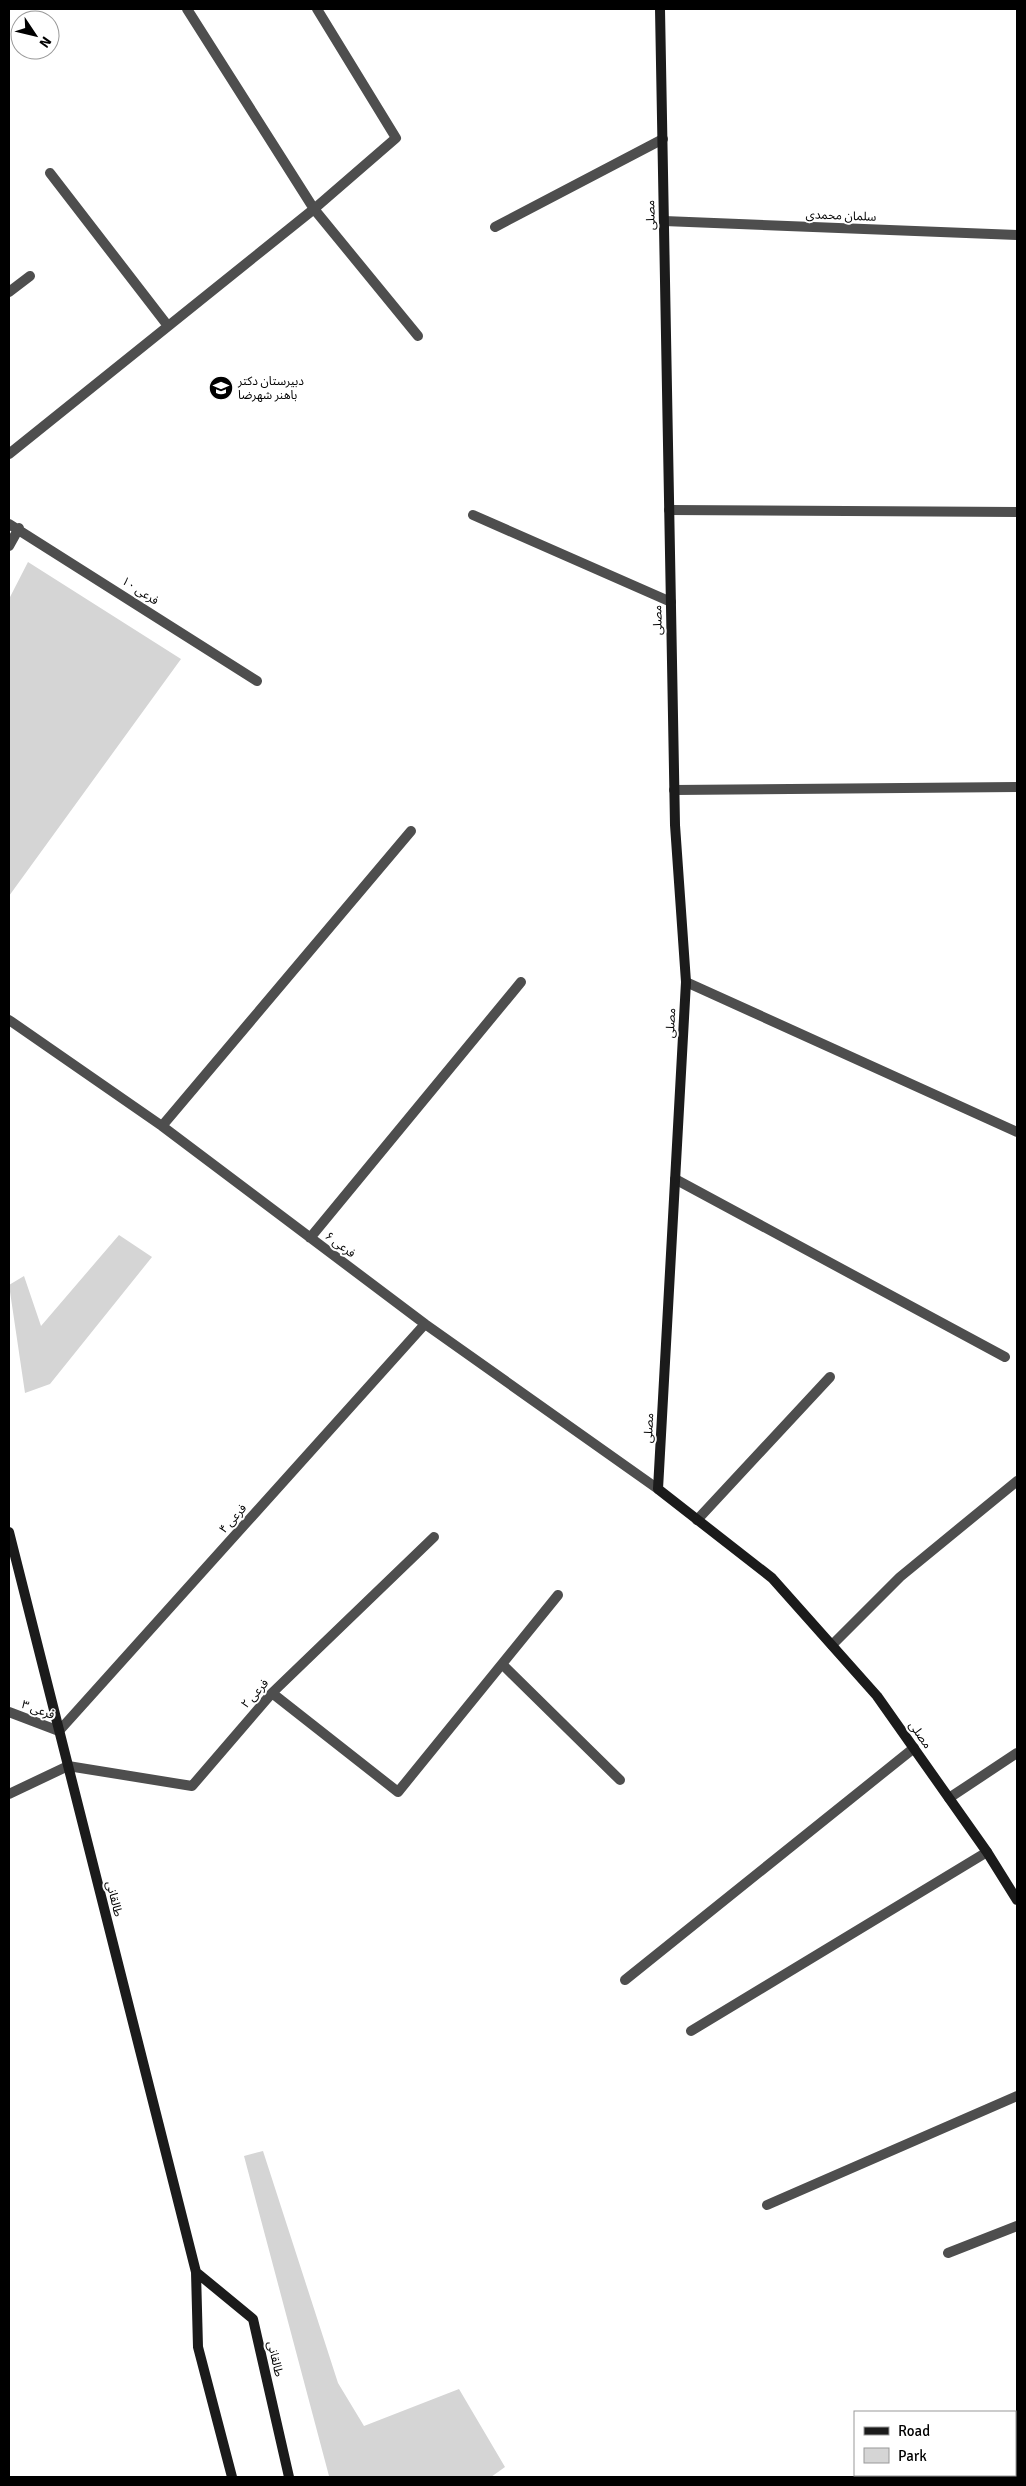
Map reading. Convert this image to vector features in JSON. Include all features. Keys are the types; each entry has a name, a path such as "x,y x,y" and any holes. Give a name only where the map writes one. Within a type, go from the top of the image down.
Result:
{"street":[{"path":"187,9 314,209 418,336"},
{"path":"9,454 314,209 396,138 317,9"},
{"name":"مصلی","path":"660,9 674,790 686,982 658,1489 772,1578 877,1696 987,1852 1017,1900"},
{"path":"495,227 662,139"},
{"path":"50,172 168,326"},
{"name":"سلمان محمدی","path":"664,222 1017,235"},
{"path":"9,292 30,276"},
{"path":"669,510 1017,512"},
{"path":"474,515 671,602"},
{"path":"9,546 14,526"},
{"name":"فرعی ۱۰","path":"14,526 257,681"},
{"path":"674,790 1017,787"},
{"path":"162,1126 411,831"},
{"path":"310,1238 521,982"},
{"path":"686,982 1017,1132"},
{"name":"فرعی ۶","path":"9,1020 162,1126 425,1324 658,1489"},
{"path":"675,1179 1005,1357"},
{"name":"فرعی ۴","path":"59,1731 425,1324"},
{"path":"697,1520 830,1377"},
{"path":"832,1645 900,1577 1017,1481"},
{"name":"طالقانی","path":"9,1532 196,2272 198,2347 232,2477"},
{"name":"فرعی ۲","path":"68,1766 192,1786 272,1693 434,1537"},
{"path":"272,1693 398,1792 558,1595"},
{"path":"502,1664 620,1780"},
{"name":"فرعی ۳","path":"9,1712 59,1731"},
{"path":"625,1980 914,1748"},
{"path":"949,1798 1017,1753"},
{"path":"9,1794 68,1766"},
{"path":"691,2031 987,1852"},
{"path":"768,2205 1017,2096"},
{"path":"948,2252 1017,2226"},
{"name":"طالقانی","path":"196,2272 253,2319 289,2477"}],"green space":[{"path":"28,562 181,659 9,896 9,599"},
{"path":"119,1235 152,1257 50,1384 25,1393 9,1285 24,1276 41,1326"},
{"path":"263,2151 338,2383 364,2426 459,2389 505,2467 491,2477 329,2476 244,2156"}],"place":[{"name":"دبیرستان دکتر باهنر شهرضا","path":"221,388"}]}
